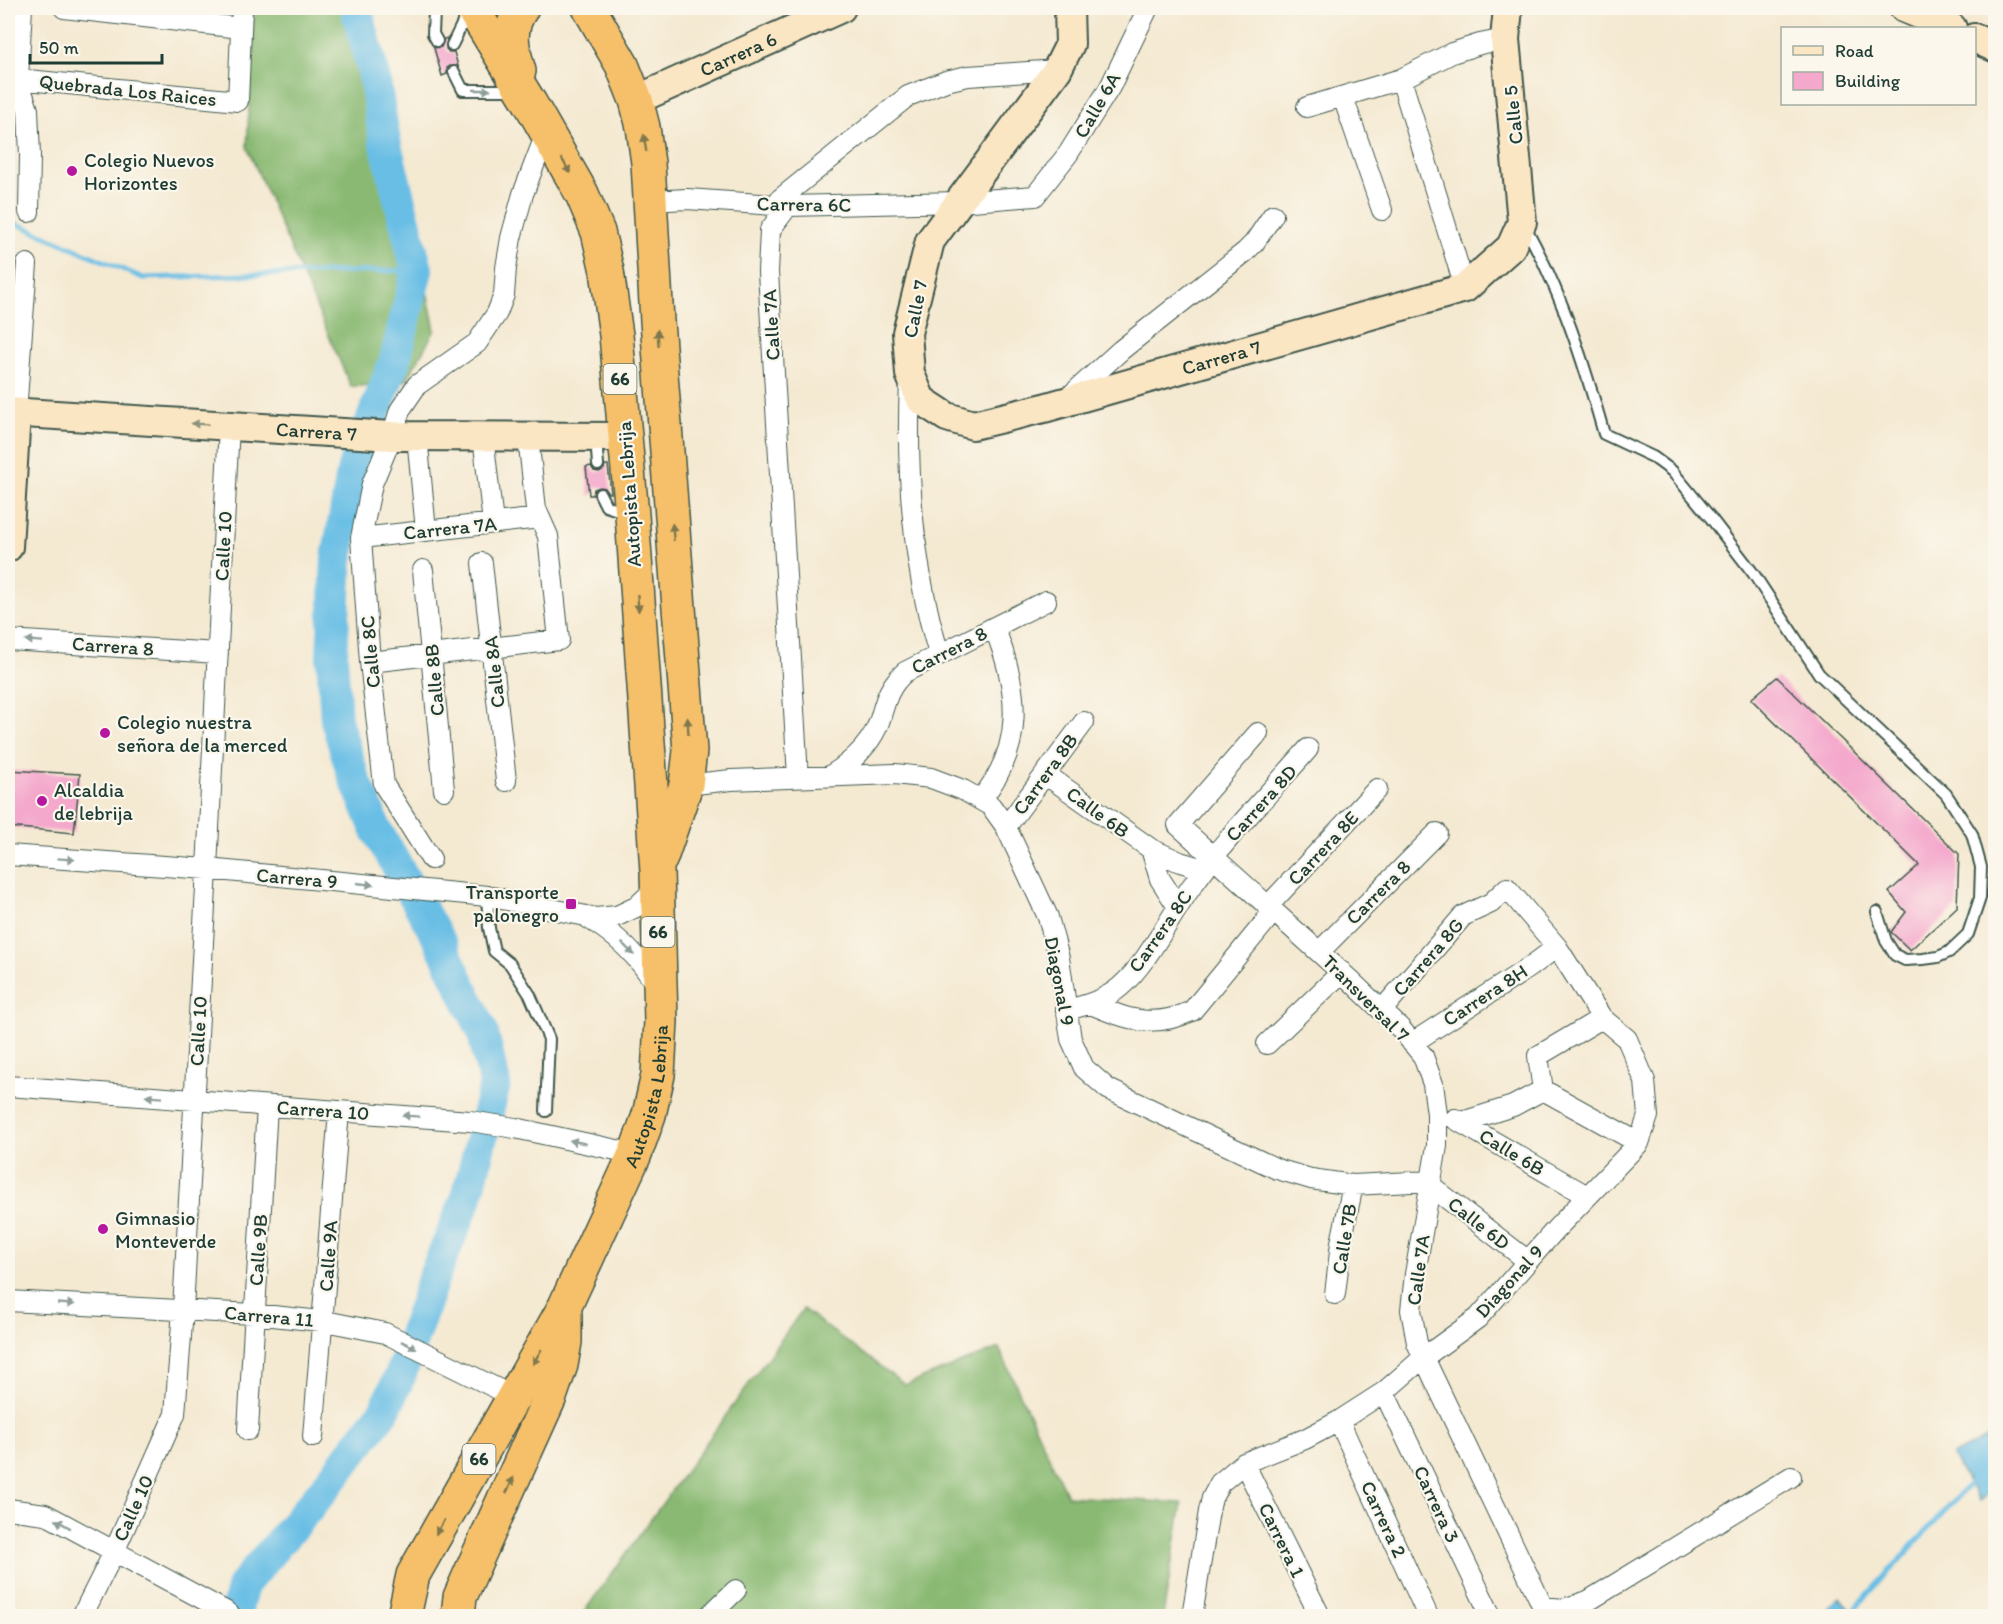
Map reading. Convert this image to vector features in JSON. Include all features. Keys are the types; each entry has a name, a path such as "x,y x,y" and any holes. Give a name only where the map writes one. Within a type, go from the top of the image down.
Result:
{"highway":[{"name":"Autopista Lebrija","path":"404,1617 413,1575 566,1306 635,1154 649,1115 658,1075 661,1022 657,878 632,515 610,437 616,335 607,272 598,232 582,194 547,131 471,8"},
{"path":"522,8 515,17 511,40 526,96"},
{"name":"Autopista Lebrija","path":"591,15 622,65 636,100 643,127 650,201 690,751 686,785 657,878"},
{"name":"Autopista Lebrija","path":"458,1617 460,1597 550,1397 561,1365 565,1342 566,1306"}],"street":[{"path":"22,8 13,78 28,111 29,212"},
{"path":"64,8 241,28 242,8"},
{"name":"Carrera 6","path":"636,100 841,8"},
{"name":"Calle 7","path":"939,654 924,600 913,527 908,424 910,374 907,333 930,241 1057,70 1070,44 1069,8"},
{"name":"Calle 6A","path":"1035,196 1068,153 1110,87 1148,8"},
{"name":"Calle 5","path":"1508,8 1504,39 1522,222"},
{"path":"1904,8 1950,27"},
{"name":"Quebrada Los Raices","path":"13,78 238,101 241,28"},
{"path":"1307,107 1401,79 1452,53 1504,39"},
{"path":"1976,39 1995,48"},
{"name":"Calle 7A","path":"798,777 768,272 770,230 788,206 780,199 908,96 946,81 968,76 1057,70"},
{"path":"1401,79 1465,288"},
{"path":"1343,97 1382,210"},
{"name":"Calle 8C","path":"431,859 384,785 370,662 361,538 372,484 396,436 400,410 417,385 477,343 497,314 504,296 511,238 547,131"},
{"name":"Carrera 6C","path":"650,201 687,199 788,206 959,202 1035,196"},
{"path":"1064,402 1121,350 1245,252 1273,215"},
{"name":"Carrera 7","path":"910,374 921,400 947,417 973,425 1064,402 1465,288 1511,247 1522,222"},
{"path":"8,547 11,413 27,264"},
{"name":"Carrera 7","path":"11,413 396,436 610,437"},
{"name":"Calle 10","path":"82,1617 114,1552 175,1414 195,1100 229,425"},
{"path":"396,436 426,531"},
{"path":"483,436 493,523"},
{"path":"370,662 559,640 548,536 536,509 528,436"},
{"name":"Carrera 7A","path":"361,538 540,518"},
{"name":"Calle 8A","path":"483,563 506,781"},
{"name":"Calle 8B","path":"423,570 444,790"},
{"name":"Carrera 8","path":"830,776 851,761 868,741 881,716 886,695 898,678 913,667 1046,602"},
{"path":"980,800 1001,772 1008,756 1014,724 1009,672 994,627"},
{"name":"Carrera 8","path":"8,640 218,653"},
{"name":"Carrera 8B","path":"1006,827 1084,722"},
{"path":"1209,862 1178,825 1258,733"},
{"name":"Carrera 8D","path":"1209,862 1308,749"},
{"name":"Diagonal 9","path":"686,785 731,780 895,774 931,778 963,790 991,806 1006,827 1048,917 1059,958 1071,1039 1084,1068 1108,1089 1277,1169 1311,1179 1353,1185 1431,1183"},
{"name":"Calle 6B","path":"1046,774 1151,849 1180,862 1209,862"},
{"name":"Carrera 8E","path":"1271,908 1377,789"},
{"name":"Carrera 8","path":"1319,952 1437,833"},
{"name":"Calle 6B","path":"1151,849 1160,879 1178,907"},
{"name":"Carrera 9","path":"8,855 207,869 460,893 487,896 585,917 606,918 627,912 644,901 657,878"},
{"name":"Carrera 8C","path":"1066,1010 1091,1004 1120,987 1140,964 1209,862"},
{"name":"Transversal 7","path":"1209,862 1271,908 1382,1010 1423,1056 1433,1084 1436,1107 1437,1146 1431,1183"},
{"name":"Diagonal 9","path":"1192,1617 1212,1498 1220,1483 1244,1463 1305,1439 1384,1392 1423,1358 1478,1318 1639,1143 1648,1116 1645,1081 1627,1039 1602,1018 1557,947 1507,888"},
{"name":"Carrera 8G","path":"1382,1010 1463,916 1491,903 1507,888"},
{"path":"1091,1004 1120,1017 1152,1022 1173,1019 1192,1011 1271,908"},
{"name":"Carrera 9","path":"585,917 621,941 649,973 660,992"},
{"name":"Carrera 8H","path":"1412,1043 1557,947"},
{"path":"1267,1044 1341,972"},
{"path":"1602,1018 1538,1056 1543,1090 1639,1143"},
{"name":"Carrera 10","path":"8,1086 470,1121 515,1128 635,1154"},
{"path":"1462,1122 1513,1106 1543,1090"},
{"name":"Calle 9B","path":"248,1430 267,1106"},
{"name":"Calle 6B","path":"1436,1107 1587,1197"},
{"name":"Calle 9A","path":"314,1437 339,1111"},
{"name":"Calle 7A","path":"1431,1183 1411,1310 1417,1343 1542,1612"},
{"name":"Calle 6D","path":"1431,1183 1528,1261"},
{"name":"Calle 7B","path":"1335,1294 1341,1243 1353,1185"},
{"name":"Carrera 11","path":"8,1301 254,1314 323,1321 385,1333 514,1397"},
{"name":"Carrera 3","path":"1384,1392 1491,1617"},
{"name":"Carrera 2","path":"1339,1420 1428,1617"},
{"name":"Carrera 1","path":"1244,1463 1320,1617"},
{"path":"1542,1612 1588,1601 1791,1477"},
{"path":"8,1509 45,1514 228,1614"},
{"path":"709,1617 736,1590"}],"lane":[{"path":"433,8 435,11 433,34 437,41"},
{"path":"452,45 471,8"},
{"path":"454,72 463,90 526,96"},
{"path":"1522,222 1543,259 1585,365 1604,434 1653,457 1672,471 1753,573 1819,674 1946,794 1972,834 1981,867 1980,898 1968,934 1949,952 1938,957 1905,960 1895,955 1886,941 1877,912"},
{"path":"598,465 610,437"},
{"path":"600,494 606,506 632,515"},
{"path":"487,896 489,928 494,951 510,964 530,995 549,1040 546,1111"}],"green space":[{"path":"254,8 368,8 435,330 406,381 351,387 247,147"},
{"path":"803,1309 905,1385 999,1348 1067,1496 1182,1503 1163,1616 581,1616"}],"water":[{"path":"1995,1433 1995,1485 1980,1501 1952,1456"},
{"path":"1839,1597 1857,1616 1821,1616"}],"building":[{"path":"447,38 446,49 454,52 458,66 450,66 447,68 447,74 442,76 434,48 441,47 444,39"},
{"path":"605,465 608,465 611,493 600,487 594,489 593,495 589,495 586,467 591,466 594,471 599,472 604,469"},
{"path":"1777,677 1959,854 1957,907 1910,950 1891,932 1906,912 1889,892 1919,865 1751,699"},
{"name":"Alcaldia de lebrija","path":"8,770 80,774 74,833 8,827"}],"waterway":[{"path":"235,1616 243,1585 321,1493 384,1411 400,1376 433,1279 467,1197 495,1084 482,1030 439,940 377,831 353,775 336,720 332,656 337,559 353,468 395,360 417,270 385,142 374,75 356,8"},
{"path":"8,220 143,278 417,270"},
{"path":"1848,1616 1973,1480"}],"place":[{"name":"Colegio Nuevos Horizontes","path":"72,171"},
{"name":"Colegio nuestra señora de la merced","path":"105,733"},
{"name":"Alcaldia de lebrija","path":"42,801"},
{"name":"Transporte palonegro","path":"571,904"},
{"name":"Gimnasio Monteverde","path":"103,1229"}]}
